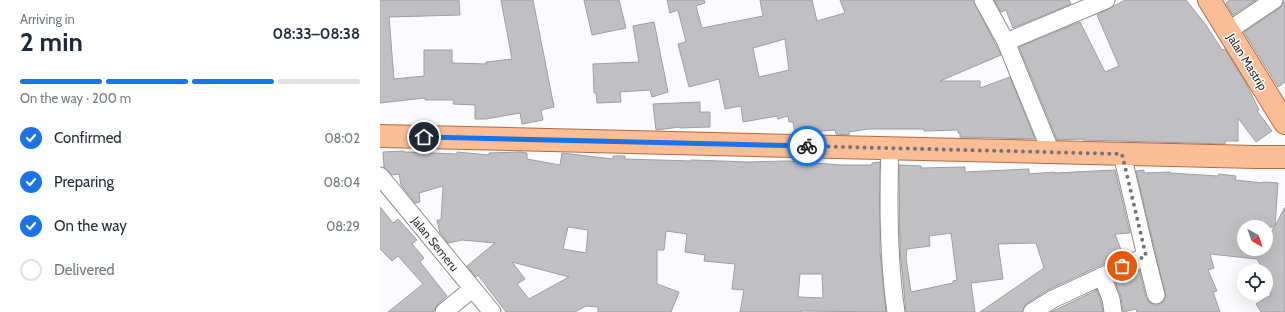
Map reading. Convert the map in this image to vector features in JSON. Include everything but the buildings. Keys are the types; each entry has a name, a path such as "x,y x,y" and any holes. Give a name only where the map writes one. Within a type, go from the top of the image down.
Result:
{"main road":[{"name":"Jalan Mastrip","path":"1209,0 1285,124"},
{"path":"380,136 1285,157"},
{"path":"1255,157 1285,167"}],"street":[{"path":"983,0 1006,42 1050,152"},
{"path":"1006,42 1106,0"},
{"path":"1228,31 1274,0"},
{"path":"890,148 888,191 889,228 892,284 896,312"},
{"path":"1122,154 1156,295"},
{"name":"Jalan Semeru","path":"380,176 492,312"},
{"path":"1032,312 1053,299 1146,256"},
{"path":"1102,276 1113,312"},
{"path":"444,312 472,288"}],"way so far":[{"path":"807,146 1122,154 1146,256 1122,266"}],"route":[{"path":"424,137 807,146"}]}
